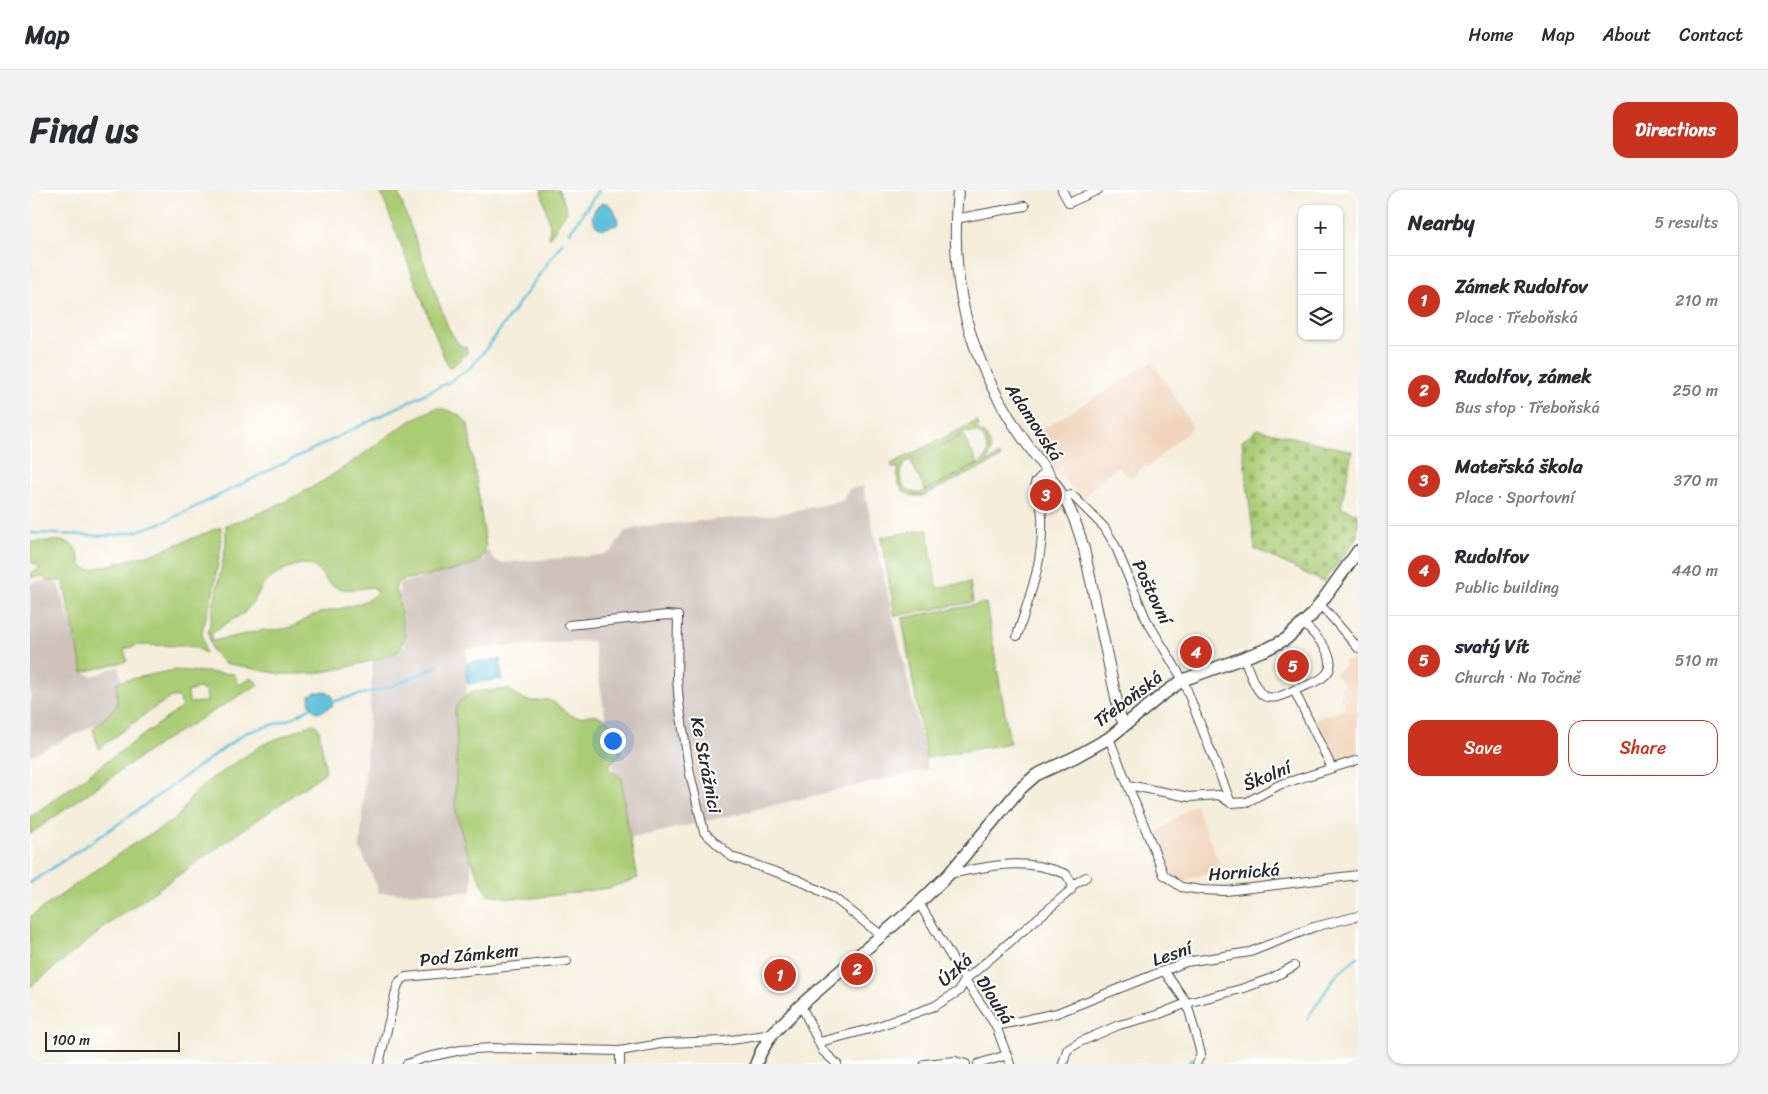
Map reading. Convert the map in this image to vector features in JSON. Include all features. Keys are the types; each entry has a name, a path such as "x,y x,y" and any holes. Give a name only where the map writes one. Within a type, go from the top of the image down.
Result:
{"main road":[{"name":"Třeboňská","path":"756,1064 772,1034 801,1005 949,874 1020,790 1036,775 1075,757 1109,738 1182,680 1277,644 1304,624 1320,605 1358,551"}],"street":[{"name":"Adamovská","path":"958,190 955,219 958,282 973,344 1002,406 1046,471 1067,496 1084,549 1120,716 1125,725"},
{"path":"1062,190 1069,203 1098,190"},
{"path":"955,219 1025,206"},
{"path":"1017,636 1037,576 1042,517 1035,483 1046,471"},
{"name":"Poštovní","path":"1067,496 1104,527 1115,545 1146,619 1182,680 1230,803"},
{"path":"1320,605 1358,648"},
{"name":"Ke Strážnici","path":"569,625 667,615 678,616 677,678 679,703 690,774 704,832 732,857 799,880 834,898 881,935"},
{"path":"1244,658 1257,689 1264,696 1270,698 1278,697 1321,678 1329,669 1327,649 1323,642 1304,624"},
{"path":"1294,690 1332,768"},
{"name":"Hornická","path":"1109,738 1164,874 1181,887 1226,891 1358,875"},
{"name":"Školní","path":"1128,785 1189,797 1219,795 1230,803 1247,802 1279,785 1358,760"},
{"path":"949,874 1004,864 1024,863 1066,874 1073,885"},
{"name":"Úzká","path":"820,1042 870,1029 935,1006 959,992 965,980 1071,890 1073,885 1086,877"},
{"name":"Dlouhá","path":"918,903 965,980 996,1026 1010,1064"},
{"name":"Lesní","path":"996,1026 1057,1013 1196,960 1250,952 1314,927 1358,916"},
{"name":"Pod Zámkem","path":"379,1064 397,987 400,981 406,977 567,961"},
{"path":"1063,1064 1067,1050 1080,1042 1119,1025 1157,1015 1187,1003 1241,989 1272,978 1294,966"},
{"path":"1164,972 1187,1003 1201,1054 1196,1064"},
{"path":"801,1005 824,1051 837,1064"},
{"path":"407,1064 446,1053 477,1049 620,1051 665,1044 724,1041 772,1034"},
{"path":"620,1051 620,1064"},
{"path":"978,1064 1007,1055"},
{"path":"925,1064 955,1061 966,1064"}],"shaded area":[{"path":"1153,362 1193,427 1148,467 1145,465 1131,479 1117,466 1083,498 1052,468 1031,436"},
{"path":"863,486 928,769 630,839 625,813 622,779 614,774 612,761 620,754 610,724 606,720 593,641 466,649 467,696 459,702 455,711 465,847 471,861 472,892 378,893 376,883 360,849 373,661 391,655 405,646 399,584 485,560 484,552 490,552 493,559 501,563 601,555 612,551 625,531 647,526 778,514 842,501 849,489"},
{"path":"46,581 58,584 77,642 83,671 91,676 119,667 121,681 117,682 117,706 101,722 30,756 30,583"},
{"path":"1357,655 1358,754 1334,761 1328,751 1320,725 1318,727 1314,720 1345,709 1340,697 1343,695 1340,688 1344,685 1335,673 1345,665 1343,662 1346,660 1348,662"},
{"path":"1195,804 1222,868 1187,880 1186,883 1177,879 1168,870 1152,836"}],"green space":[{"path":"380,190 397,190 448,327 459,345 466,347 467,353 453,366 449,367 447,365"},
{"path":"541,190 559,190 567,211 549,238 550,225"},
{"path":"437,408 446,410 459,415 468,425 486,547 482,558 457,569 403,580 397,583 395,589 399,596 404,637 402,646 391,655 349,667 300,674 280,674 224,663 212,650 208,633 226,545 226,525 272,508 316,485 401,427","holes":["300,564 317,569 336,587 350,589 373,587 377,592 365,601 311,616 294,626 212,640 212,632 244,613 254,601 264,583 285,569"]},
{"path":"977,421 979,426 974,429 984,434 990,446 987,462 999,455 1001,458 922,496 910,495 901,489 898,479 899,467 893,469 891,464","holes":["966,432 978,433 984,438 988,451 985,459 978,465 921,493 909,491 902,484 900,473 906,462"]},
{"path":"1257,429 1352,451 1341,507 1358,514 1358,537 1323,582 1255,550 1242,441"},
{"path":"963,435 978,464 925,490 911,462"},
{"path":"221,527 221,546 213,592 202,631 205,653 195,647 139,645 124,649 127,661 83,672 63,581 47,581 42,576 31,577 30,573 39,570 38,565 30,562 30,542 67,542 78,553 82,567 90,570 155,553"},
{"path":"927,529 937,588 970,582 973,602 895,616 881,537"},
{"path":"986,603 1010,743 926,758 902,618"},
{"path":"174,670 234,674 239,685 251,678 259,684 160,743 30,834 30,817 182,707 179,697 171,697 99,749 93,729 117,706 117,682","holes":["201,688 201,690 206,691 207,702 189,703 188,691"]},
{"path":"509,689 525,699 552,701 570,715 576,717 599,716 607,721 620,735 620,754 610,763 609,770 622,778 625,813 638,878 609,888 533,898 509,898 487,894 465,847 455,806 457,739 455,711 459,702 473,692"},
{"path":"313,724 319,730 326,772 117,918 30,987 30,917 130,846 176,819 193,795 208,781 262,745"}],"water":[{"path":"602,203 607,203 614,209 618,221 617,225 602,229 596,226 592,216 595,209"},
{"path":"500,659 502,679 468,684 466,674 467,663"},
{"path":"316,692 326,692 332,695 333,705 321,712 316,712 309,700 310,695"}],"waterway":[{"path":"570,232 599,190"},
{"path":"30,533 105,536 134,532 167,521 449,382 470,368 486,349 562,243"},
{"path":"330,702 390,687 438,666"},
{"path":"30,883 124,820 245,733 291,719 313,706"},
{"path":"1307,1019 1337,974 1358,957"},
{"path":"1188,1064 1192,1058"}],"place":[{"name":"Mateřská škola","path":"1046,495"},
{"name":"Rudolfov","path":"1196,652"},
{"name":"svatý Vít","path":"1293,666"},
{"name":"Rudolfov, zámek","path":"857,969"},
{"name":"Zámek Rudolfov","path":"780,975"}]}
